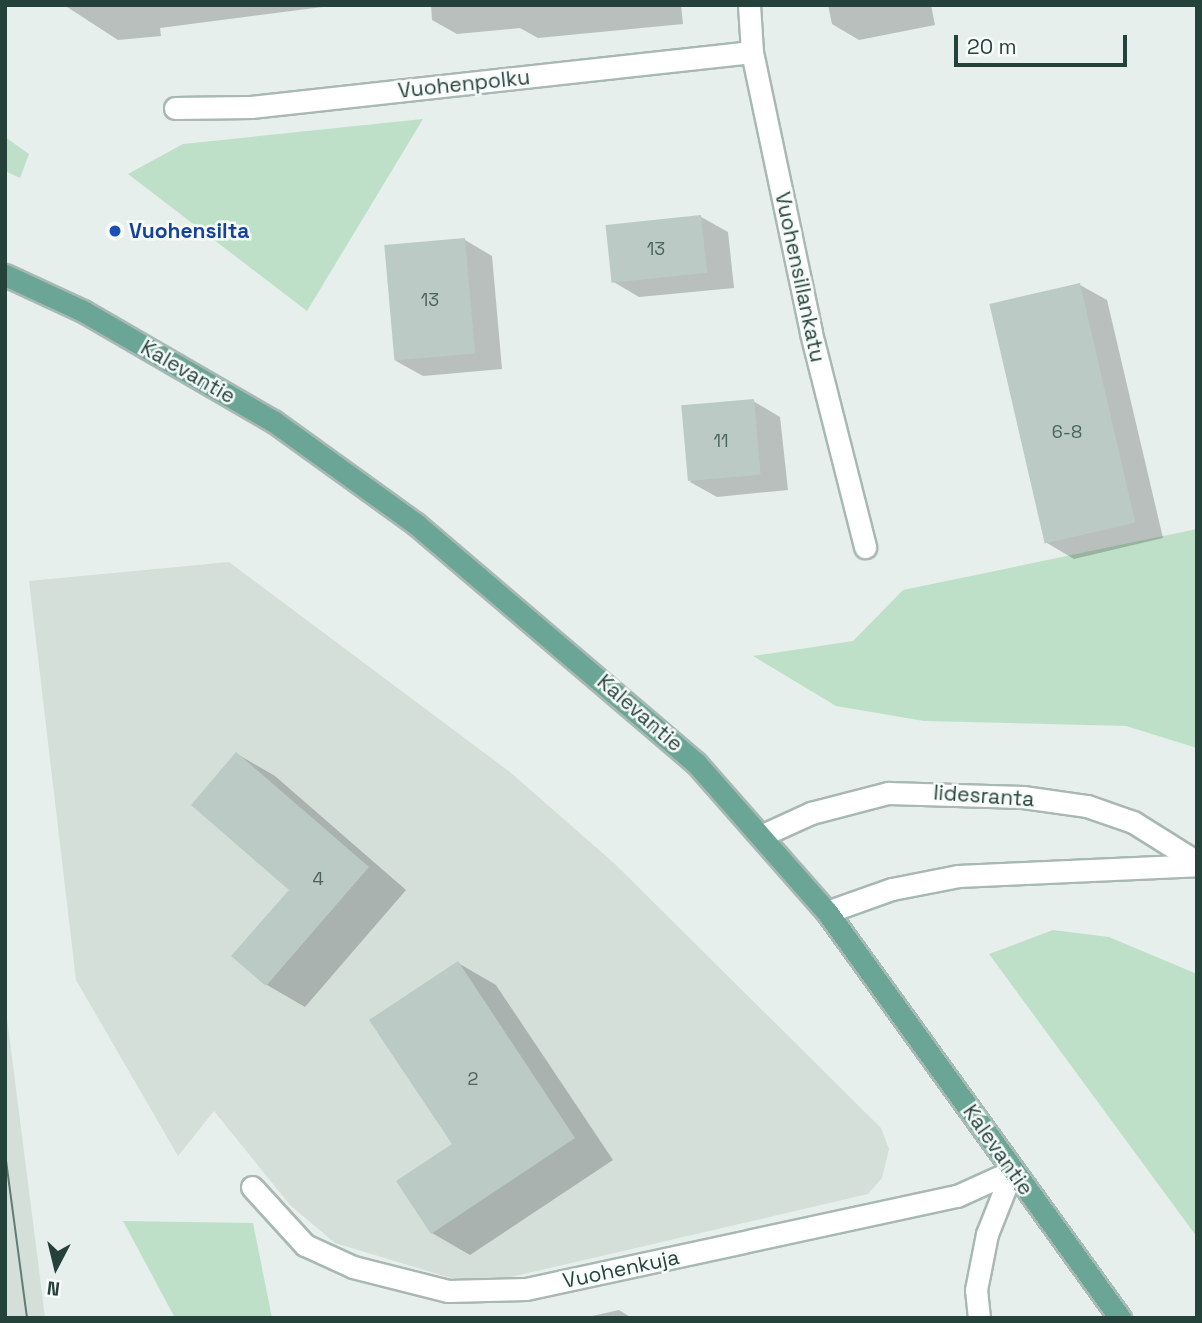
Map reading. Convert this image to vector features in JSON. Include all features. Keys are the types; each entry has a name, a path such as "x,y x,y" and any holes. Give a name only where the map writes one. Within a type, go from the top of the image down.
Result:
{"main road":[{"name":"Kalevantie","path":"14,279 273,421 416,524 658,728 765,834 827,912 1121,1318"}],"street":[{"name":"Vuohensillankatu","path":"749,5 752,52 865,547"},
{"name":"Vuohenpolku","path":"175,108 251,107 752,52"},
{"name":"Iidesranta","path":"765,834 811,813 888,793 996,795 1087,806 1133,822 1197,863"},
{"name":"Iidesranta","path":"827,912 892,889 958,876 1197,863"},
{"name":"Vuohenkuja","path":"252,1187 305,1245 353,1267 448,1292 540,1286 957,1196 1012,1171"},
{"path":"979,1318 976,1290 987,1234 1012,1171"}],"shaded area":[{"path":"229,562 510,772 615,864 881,1128 889,1149 882,1178 868,1194 511,1277 454,1279 335,1243 290,1205 214,1111 178,1156 76,980 29,581"},
{"path":"5,1003 39,1269 45,1318 5,1318"}],"green space":[{"path":"423,119 307,311 128,174 183,144"},
{"path":"5,137 29,154 20,178 5,171"},
{"path":"1197,529 1197,748 1126,726 924,721 836,706 753,656 853,641 903,590"},
{"path":"1053,930 1109,937 1197,974 1197,1237 989,954"},
{"path":"123,1221 253,1223 272,1318 175,1318"}],"building":[{"path":"701,215 707,273 612,283 606,225"},
{"path":"465,238 475,354 394,361 384,245"},
{"path":"1080,283 1135,523 1045,544 989,304"},
{"path":"754,399 761,475 688,481 681,405"},
{"path":"236,752 369,867 266,986 231,956 289,890 191,805"},
{"path":"458,961 575,1138 431,1234 396,1181 452,1144 369,1020"}],"tram line":[{"path":"5,1153 27,1318"}],"place":[{"name":"Vuohensilta","path":"115,231"}]}
